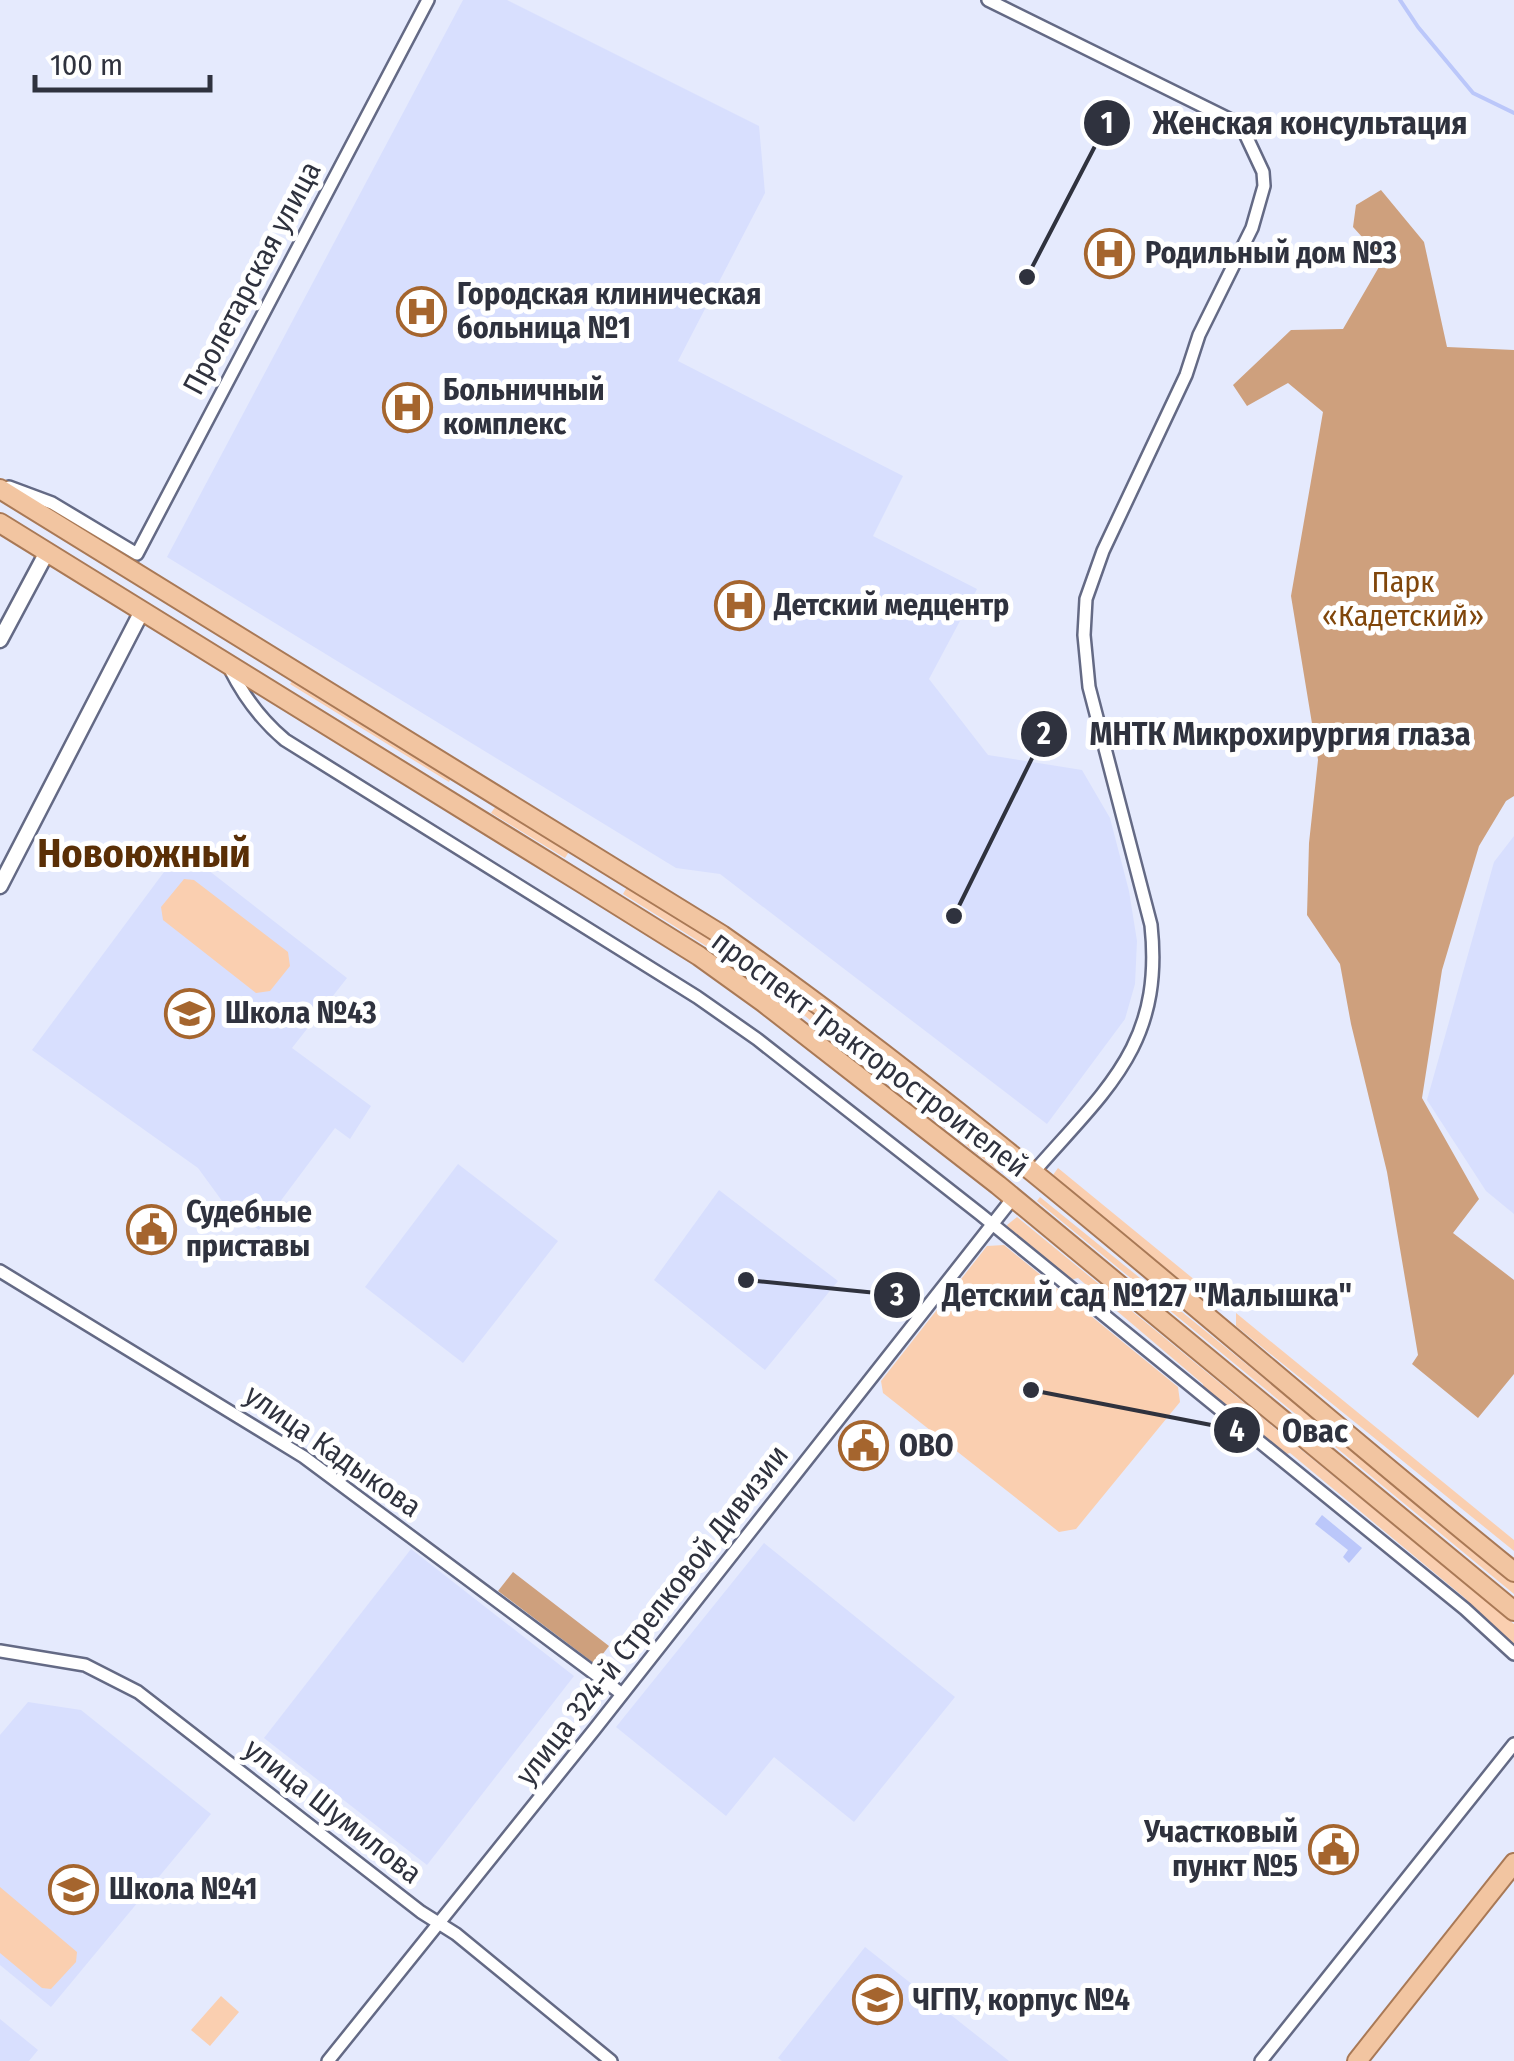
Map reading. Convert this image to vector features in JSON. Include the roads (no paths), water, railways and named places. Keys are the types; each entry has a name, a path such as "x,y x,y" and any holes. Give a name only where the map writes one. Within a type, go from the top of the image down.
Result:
{"main road":[{"name":"проспект Тракторостроителей","path":"0,486 722,935 788,981 1032,1174 1514,1572"},
{"name":"проспект Тракторостроителей","path":"0,523 699,956 1014,1198 1514,1611"},
{"path":"47,552 54,542 70,533"},
{"path":"142,612 148,601 149,582"},
{"path":"265,687 280,662"},
{"path":"461,808 477,784"},
{"path":"600,895 616,870"},
{"path":"1014,1198 1032,1174"},
{"path":"1373,2061 1514,1863"},
{"path":"1357,2061 1514,1882"}],"street":[{"name":"Пролетарская улица","path":"137,554 428,0"},
{"path":"988,0 1240,125 1263,172 1264,186 1252,228 1198,335 1186,375 1097,566 1086,599 1084,634 1089,686 1151,925 1155,963 1135,1048 1119,1073 1032,1174"},
{"path":"0,486 52,503 137,554 149,582"},
{"path":"0,640 47,552"},
{"path":"0,886 142,612"},
{"path":"228,664 249,703 285,740 758,1039 992,1224 1465,1609 1514,1654"},
{"name":"улица 324-й Стрелковой Дивизии","path":"328,2061 1014,1198"},
{"name":"улица Кадыкова","path":"0,1271 304,1457 622,1694"},
{"name":"улица Шумилова","path":"0,1651 85,1665 138,1692 611,2061"},
{"path":"1261,2061 1514,1744"}],"water":[{"path":"1322,1515 1362,1548 1349,1563 1343,1557 1348,1550 1315,1524"}],"waterway":[{"path":"1400,0 1473,93 1514,113"}],"place":[{"name":"Родильный дом №3","path":"1110,253"},
{"name":"Женская консультация","path":"1027,277"},
{"name":"Городская клиническая больница №1","path":"422,311"},
{"name":"Больничный комплекс","path":"408,407"},
{"name":"Детский медцентр","path":"739,605"},
{"name":"МНТК Микрохирургия глаза","path":"954,916"},
{"name":"Школа №43","path":"190,1013"},
{"name":"Судебные приставы","path":"151,1229"},
{"name":"Детский сад №127 \"Малышка\"","path":"746,1280"},
{"name":"Овас","path":"1031,1390"},
{"name":"ОВО","path":"864,1446"},
{"name":"Участковый пункт №5","path":"1333,1849"},
{"name":"Школа №41","path":"74,1889"},
{"name":"ЧГПУ, корпус №4","path":"878,2000"}],"district":[{"name":"Новоюжный","path":"144,854"}],"park label":[{"name":"Парк «Кадетский»","path":"1403,599"}]}
